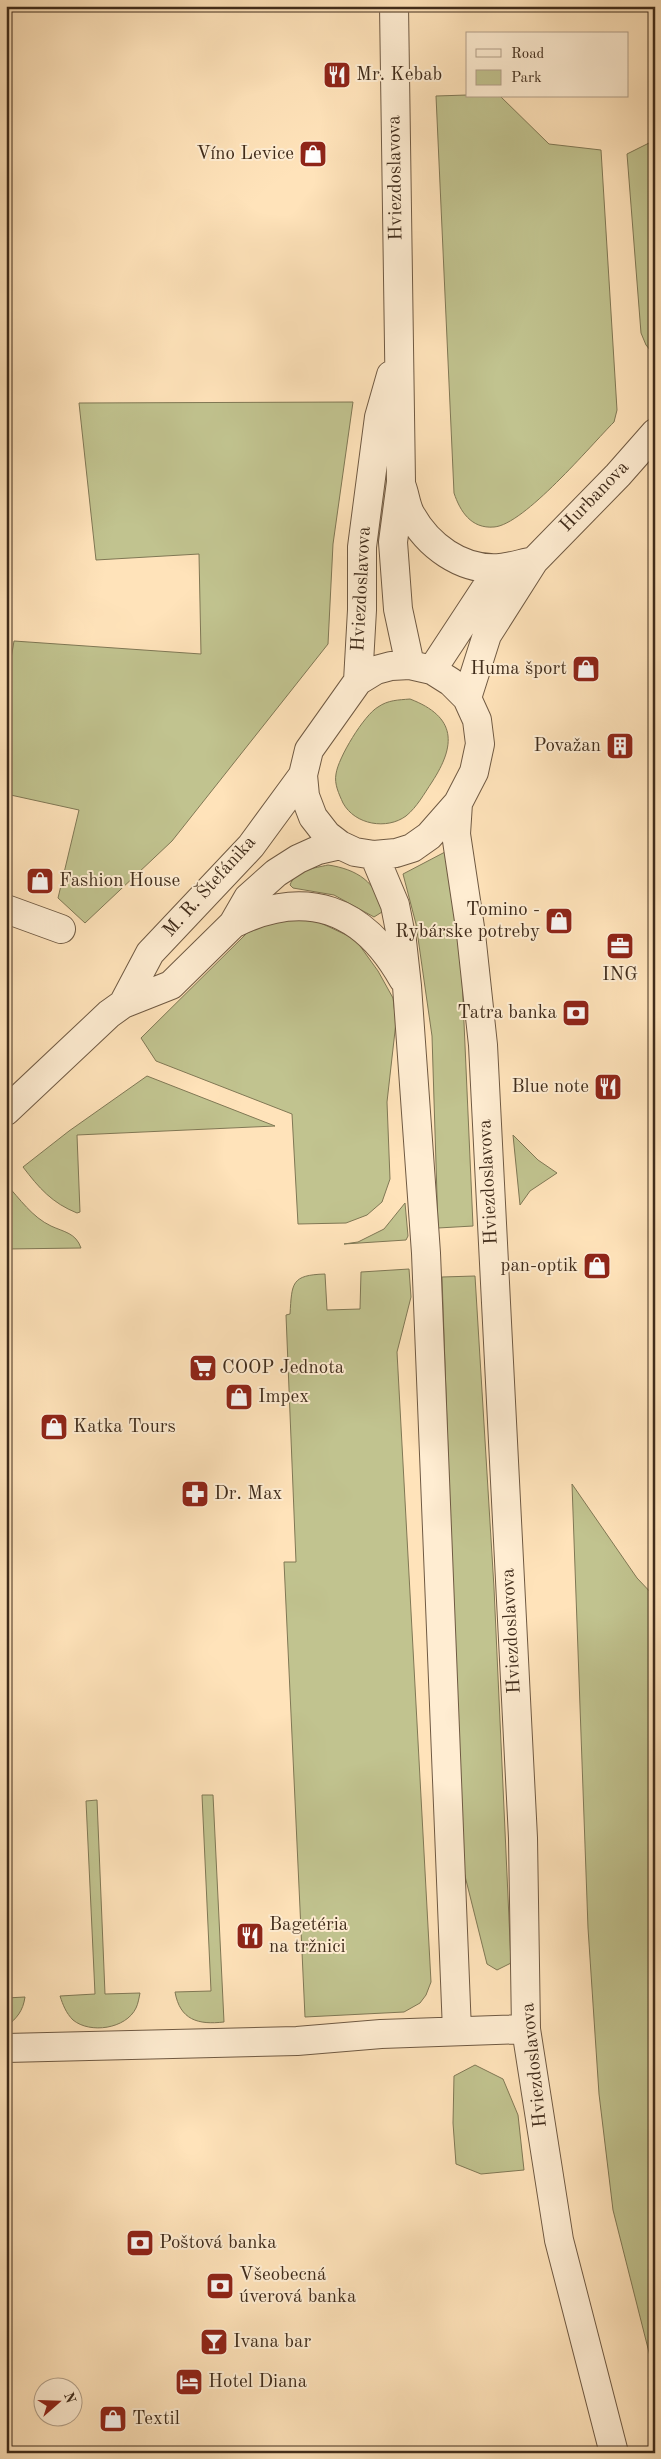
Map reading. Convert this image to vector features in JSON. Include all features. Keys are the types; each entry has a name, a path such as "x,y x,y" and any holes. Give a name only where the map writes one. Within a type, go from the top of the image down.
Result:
{"street":[{"name":"Hviezdoslavova","path":"394,6 401,482 393,542 398,609 421,668"},
{"name":"Hviezdoslavova","path":"358,681 363,538 379,417 398,350"},
{"name":"Hurbanova","path":"467,698 487,636 534,560 618,475 655,433"},
{"path":"401,482 409,511 425,536 447,555 472,565 499,568 534,560"},
{"path":"421,668 499,568"},
{"path":"391,666 421,668 451,682 467,698 477,720 480,744 474,772 458,803 429,836 412,848 396,853 374,856 356,852 340,845 327,835 313,817 305,796 304,775 309,750 358,681 376,670 391,666"},
{"name":"M. R. Štefánika","path":"123,1004 150,953 250,846 304,775"},
{"name":"Hviezdoslavova","path":"458,803 456,834 471,934 482,1045 523,1838 526,2029 559,2240 614,2453"},
{"name":"M. R. Štefánika","path":"6,1112 109,1014 123,1004 171,985 233,924 248,898 276,873 298,858 318,850 340,845"},
{"path":"374,856 395,905 407,986 426,1253 457,2031"},
{"name":"M. R. Štefánika","path":"233,924 256,912 281,906 307,906 332,912 355,922 376,939 392,959 407,986"},
{"path":"6,909 61,929"},
{"path":"6,2048 297,2041 381,2034 526,2029"}],"green space":[{"path":"466,95 466,98 502,98 549,144 601,150 617,410 614,422 539,499 507,523 494,527 479,525 468,518 454,493 436,96"},
{"path":"655,140 655,356 646,345 641,333 627,154"},
{"path":"353,402 333,544 328,644 172,841 85,923 58,898 79,810 6,794 6,688 14,641 201,654 199,554 96,560 79,403"},
{"path":"410,699 437,714 444,723 448,733 448,744 440,769 414,809 406,816 390,823 381,824 363,820 348,810 337,789 336,774 341,758 352,738 372,712 389,702"},
{"path":"445,852 461,955 473,1226 438,1228 432,1036 416,924 403,874"},
{"path":"328,865 348,870 371,885 380,902 382,912 374,917 334,895 293,888 290,885 296,876 301,873"},
{"path":"310,918 355,939 378,971 393,998 396,1022 387,1102 390,1179 382,1202 367,1215 346,1223 298,1224 292,1114 156,1061 141,1038 247,933 276,921"},
{"path":"147,1076 275,1126 77,1135 80,1212 77,1213 68,1209 53,1200 23,1167 69,1131"},
{"path":"513,1135 538,1160 557,1173 530,1191 520,1205"},
{"path":"6,1184 38,1218 73,1236 81,1248 6,1249"},
{"path":"405,1203 408,1236 406,1240 344,1244 358,1242 384,1229"},
{"path":"409,1269 411,1297 397,1352 431,1982 426,1995 420,2003 404,2012 305,2017 284,1562 296,1562 286,1315 290,1314 293,1288 305,1276 325,1274 327,1310 360,1309 361,1272"},
{"path":"475,1276 494,1588 511,1963 497,1970 487,1964 462,1864 442,1277"},
{"path":"572,1484 637,1578 655,1597 655,2376 613,2210 599,2094 588,1928"},
{"path":"202,1795 213,1795 224,2022 215,2023 198,2021 186,2015 177,2001 175,1992 211,1991"},
{"path":"97,1800 105,1994 140,1993 137,2006 124,2021 116,2025 98,2028 89,2027 73,2020 68,2015 60,1996 95,1994 86,1801"},
{"path":"25,1997 19,2014 6,2027 6,1998"},
{"path":"475,2065 503,2079 518,2115 524,2170 481,2174 456,2164 453,2123 454,2076"}],"place":[{"name":"Mr. Kebab","path":"337,75"},
{"name":"Víno Levice","path":"313,154"},
{"name":"Huma šport","path":"586,669"},
{"name":"Považan","path":"620,746"},
{"name":"Fashion House","path":"40,881"},
{"name":"Tomino - Rybárske potreby","path":"559,921"},
{"name":"ING","path":"620,946"},
{"name":"Tatra banka","path":"576,1013"},
{"name":"Blue note","path":"608,1087"},
{"name":"pan-optik","path":"597,1266"},
{"name":"COOP Jednota","path":"203,1368"},
{"name":"Impex","path":"239,1397"},
{"name":"Katka Tours","path":"54,1427"},
{"name":"Dr. Max","path":"195,1494"},
{"name":"Bagetéria na tržnici","path":"250,1936"},
{"name":"Poštová banka","path":"140,2243"},
{"name":"Všeobecná úverová banka","path":"220,2286"},
{"name":"Ivana bar","path":"214,2342"},
{"name":"Hotel Diana","path":"189,2382"},
{"name":"Textil","path":"113,2419"}]}
